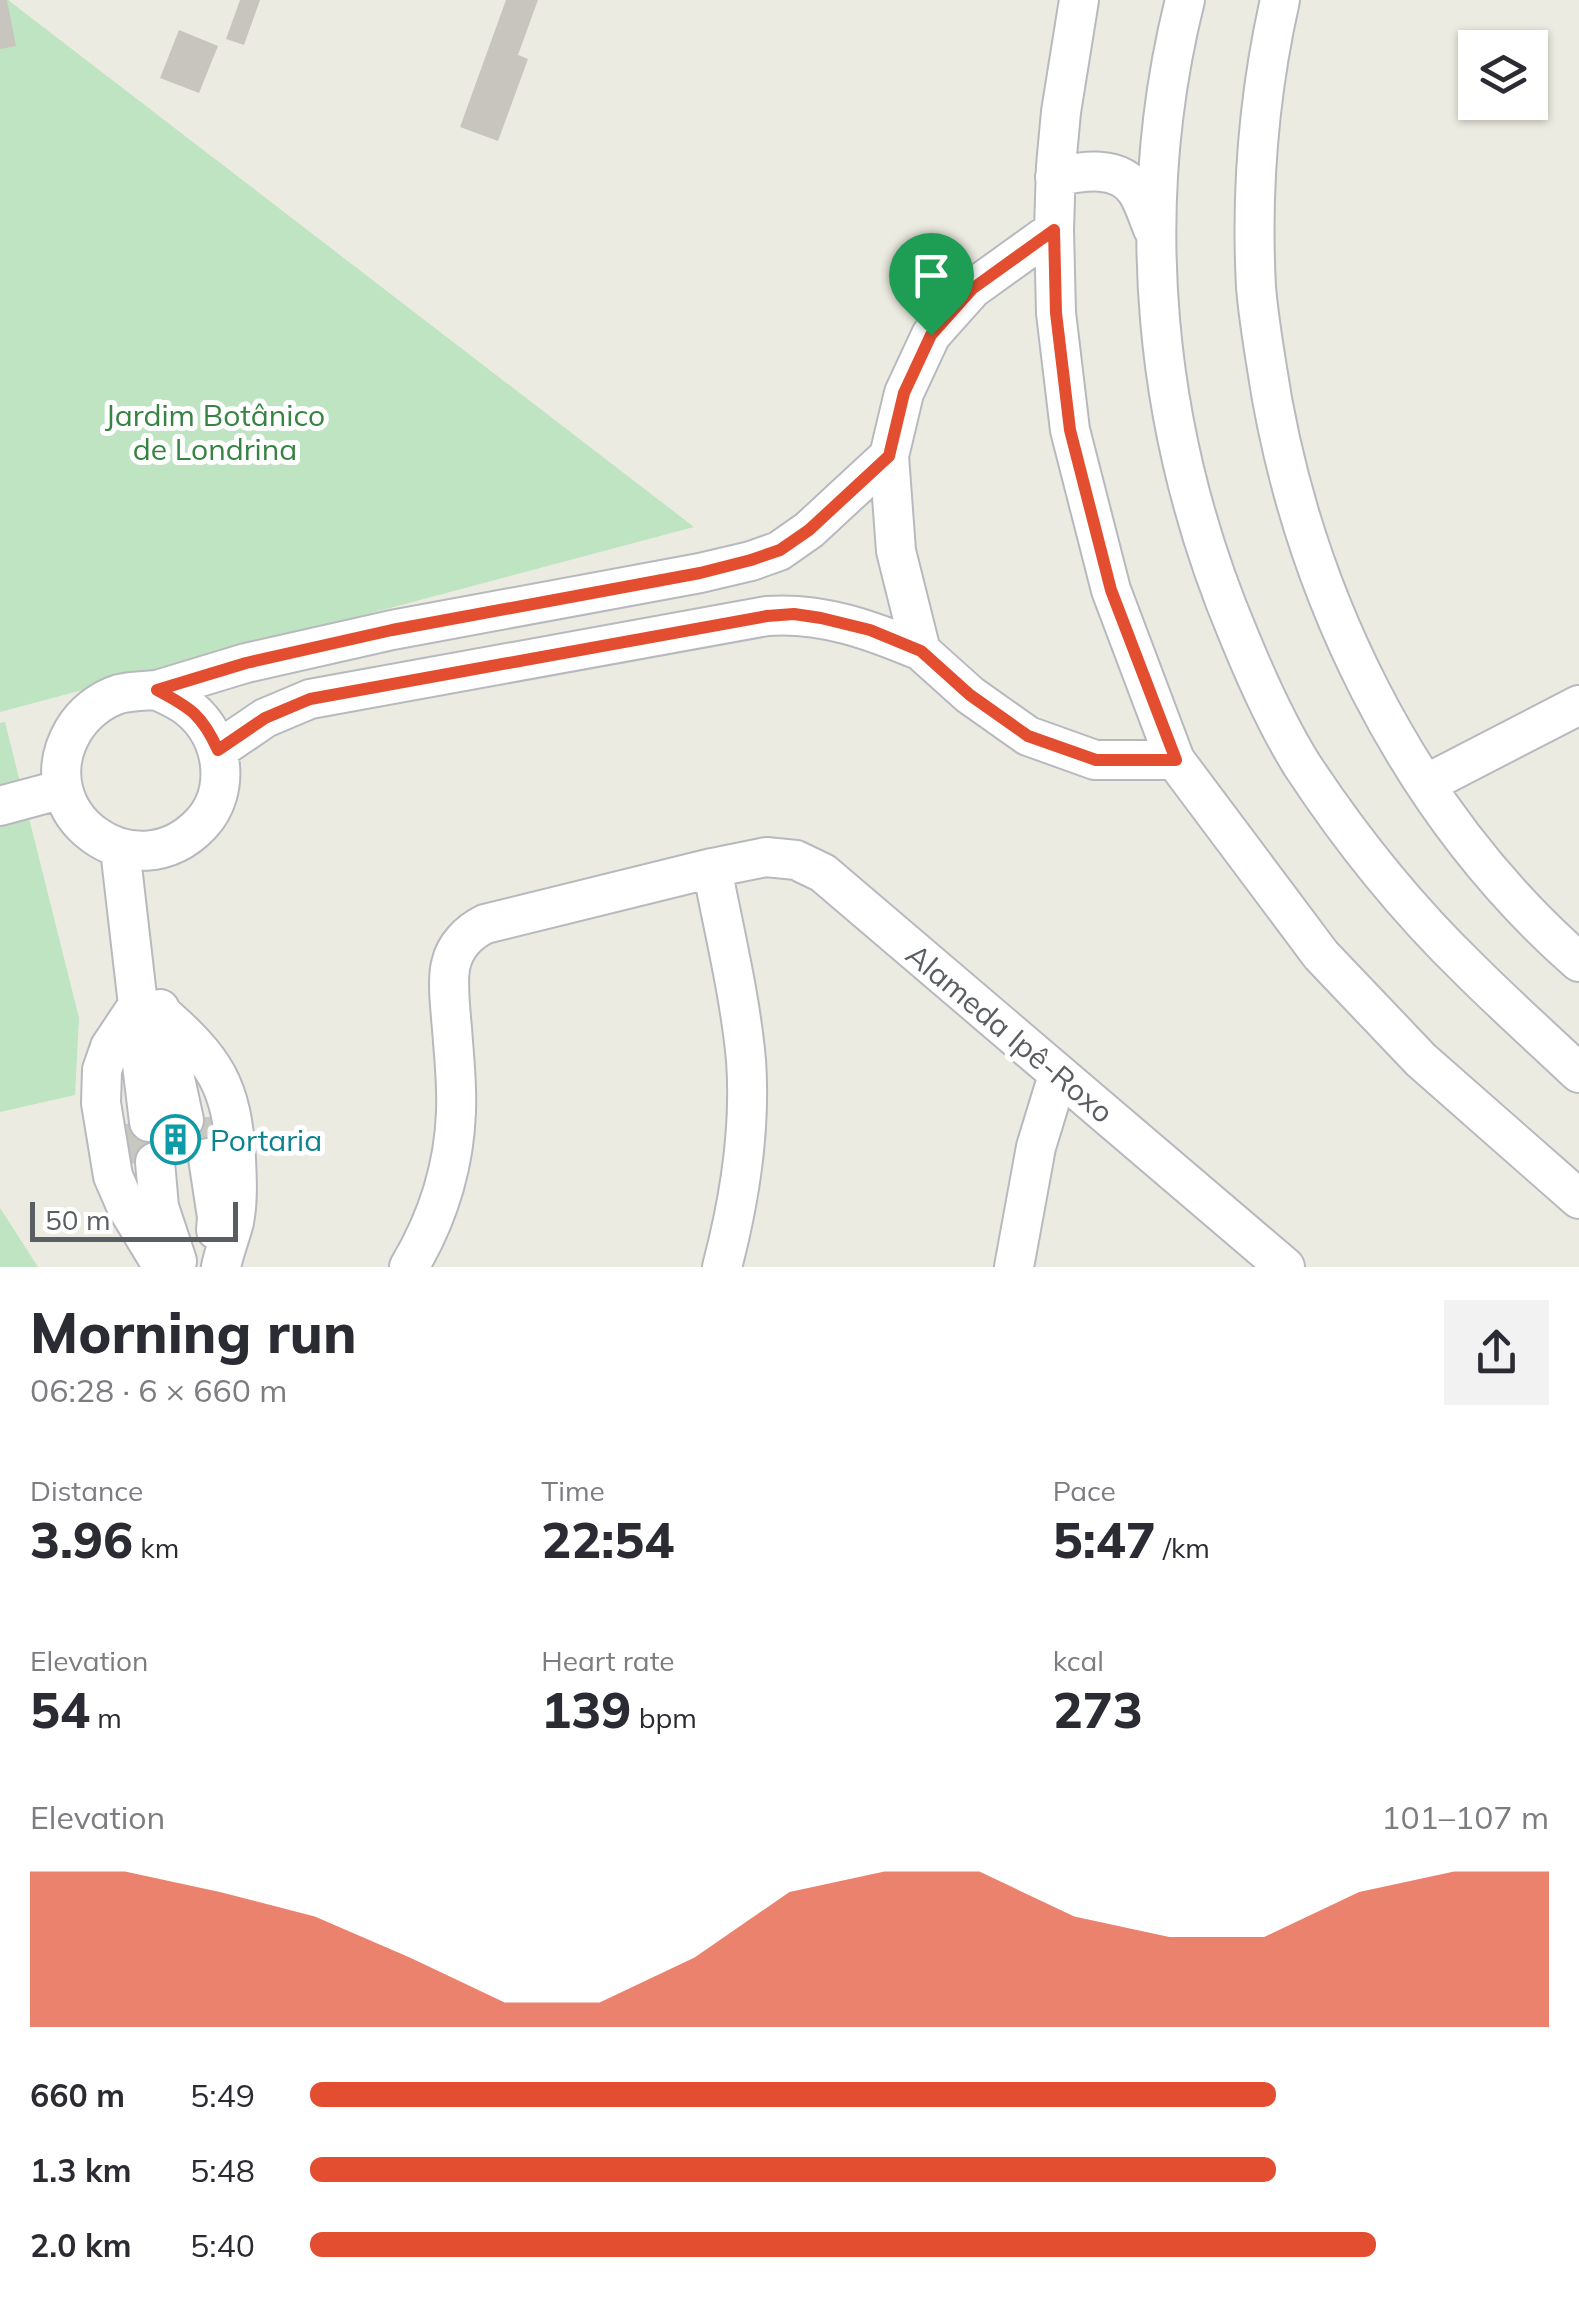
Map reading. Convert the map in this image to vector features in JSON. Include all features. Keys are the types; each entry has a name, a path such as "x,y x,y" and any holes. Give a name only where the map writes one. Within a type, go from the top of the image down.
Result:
{"street":[{"path":"1080,0 1061,112 1055,177 1056,313 1070,430 1111,590 1176,760 1321,955 1421,1060 1579,1199"},
{"path":"1186,0 1161,129 1156,236 1160,320 1170,410 1181,462 1222,593 1272,710 1342,822 1386,879 1467,968 1579,1073"},
{"path":"1280,0 1256,164 1256,290 1274,418 1307,540 1360,671 1426,784 1496,880 1579,962"},
{"path":"1055,177 1099,171 1120,176 1136,189 1156,236"},
{"path":"921,651 896,551 889,456 904,393 931,335 972,289 1054,230"},
{"path":"157,690 189,708 207,726 218,750 221,774 217,798 206,820 189,837 167,848 132,851 100,840 83,827 70,809 63,789 61,765 67,742 79,721 97,704 118,694 157,690 246,663 392,630 751,560 780,550 809,530 889,456"},
{"path":"218,750 265,718 310,699 794,614 870,630 921,651 970,695 1028,736 1096,760 1176,760"},
{"path":"1426,784 1579,705"},
{"path":"0,806 63,789"},
{"path":"132,851 149,1008 188,1066 166,1121 124,1068 149,1008"},
{"name":"Alameda Ipê-Roxo","path":"410,1267 444,1192 453,1142 457,1094 450,967 463,941 485,924 712,868 781,858 796,860 823,873 1286,1267"},
{"path":"712,868 746,1060 741,1178 722,1267"},
{"path":"149,1008 110,1047 102,1070 101,1103 113,1176 162,1267"},
{"path":"149,1008 192,1039 220,1079 228,1100 238,1182 234,1220 217,1267"},
{"path":"1014,1267 1036,1148 1058,1075"},
{"path":"170,1161 216,1217 217,1267"},
{"path":"170,1161 159,1207 175,1267"},
{"path":"170,1161 204,1267"}],"green space":[{"name":"Jardim Botânico de Londrina","path":"0,0 8,0 694,527 0,712"},
{"path":"5,722 79,1018 75,1095 0,1112 0,723"},
{"path":"0,1208 38,1267 0,1267"}],"building":[{"path":"0,0 7,0 16,46 0,49"},
{"path":"240,0 260,0 244,45 226,39"},
{"path":"506,0 538,0 518,55 528,59 498,141 460,127"},
{"path":"179,30 218,46 199,93 160,78"},
{"name":"Portaria","path":"223,1116 227,1156 128,1164 124,1124"}],"tunnel":[{"path":"202,1118 208,1158"},
{"path":"130,1124 133,1164"}],"place":[{"name":"Portaria","path":"175,1140"}],"route":[{"path":"1054,230 1056,313 1070,430 1111,590 1176,760 1096,760 1028,736 970,695 921,651 870,630 794,614 310,699 265,718 218,750 207,726 189,708 157,690 246,663 392,630 700,573 780,550 809,530 889,456 904,393 931,335 972,289 1054,230"}]}
